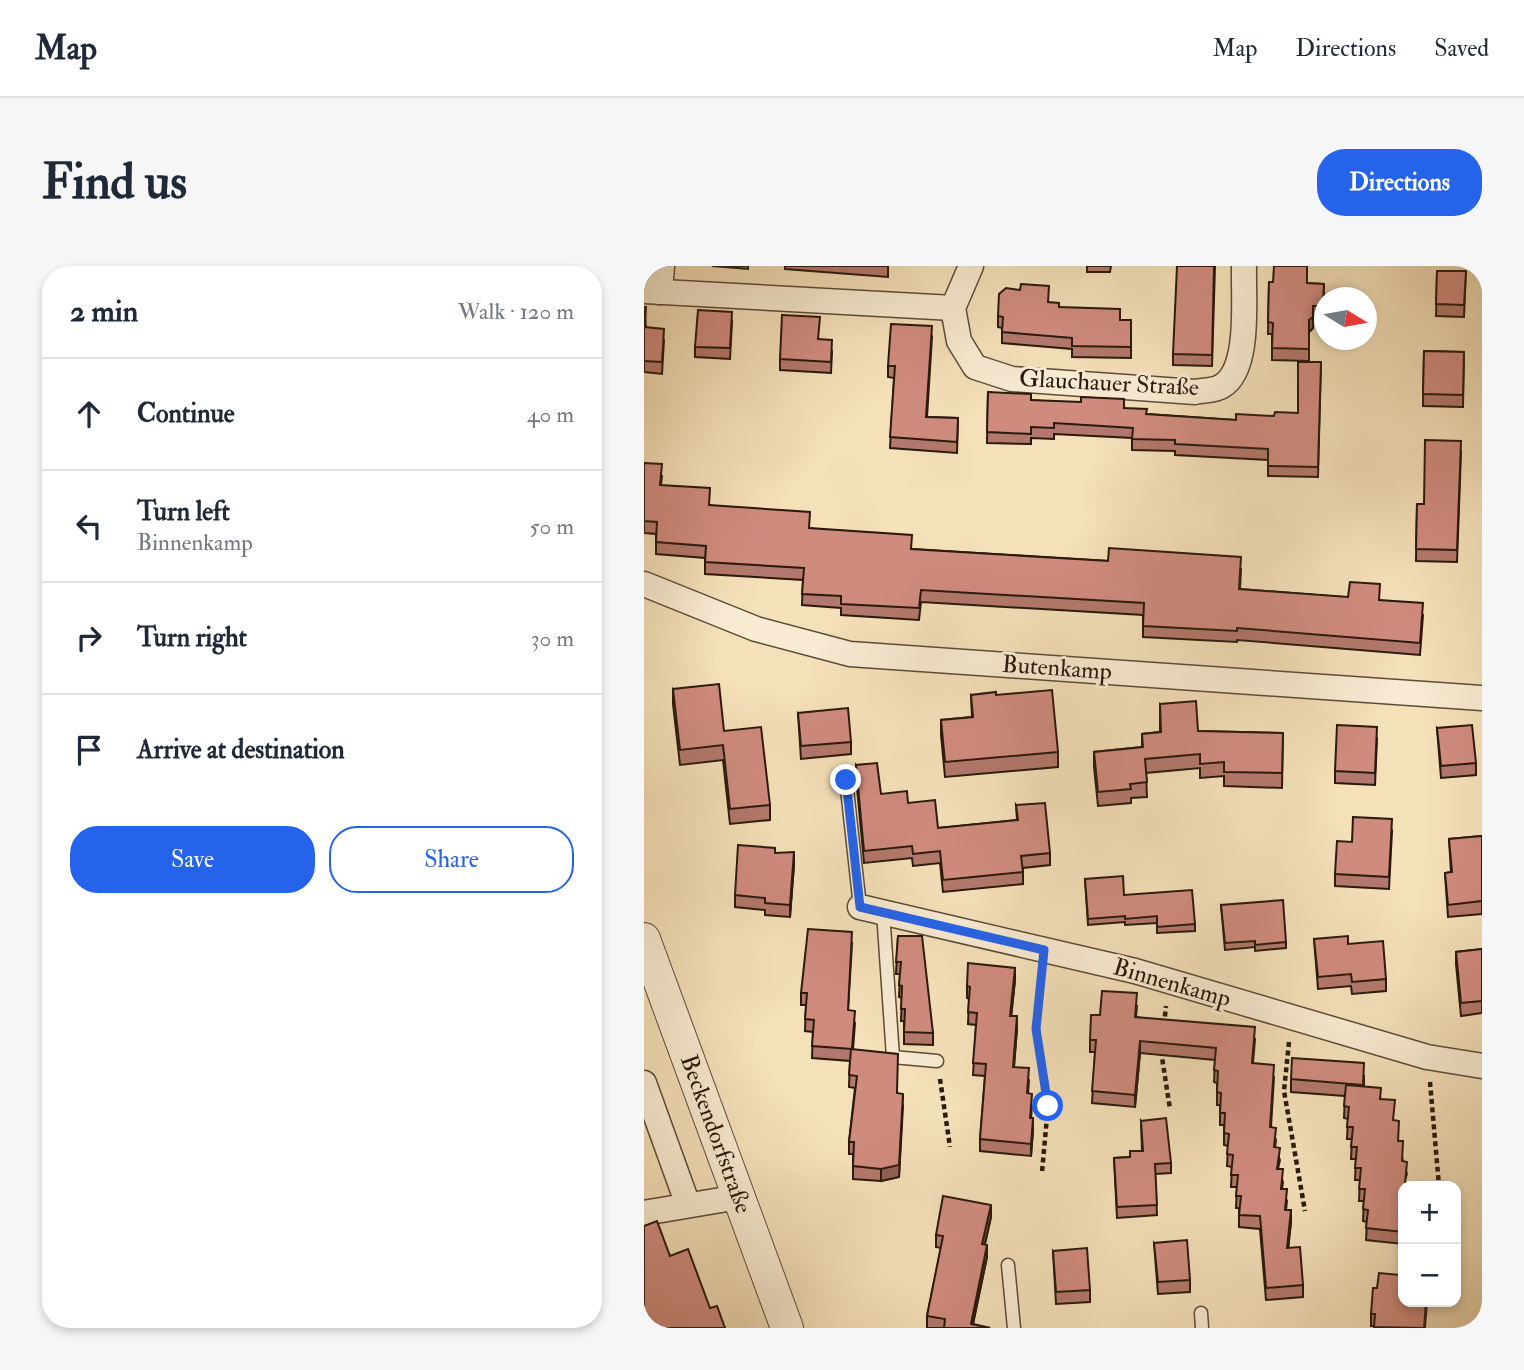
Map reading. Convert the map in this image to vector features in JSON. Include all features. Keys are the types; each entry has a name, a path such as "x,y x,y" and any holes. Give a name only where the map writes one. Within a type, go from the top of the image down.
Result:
{"street":[{"path":"662,266 652,292 953,308 971,266"},
{"name":"Glauchauer Straße","path":"953,308 959,341 975,367 1012,379 1195,391 1221,388 1236,374 1241,354 1244,266"},
{"name":"Butenkamp","path":"644,584 756,629 850,654 1482,698"},
{"name":"Binnenkamp","path":"872,910 1168,981 1427,1057 1482,1066"},
{"name":"Beckendorfstraße","path":"644,939 788,1328"},
{"path":"644,1083 688,1205"},
{"path":"644,1213 739,1197"}],"lane":[{"path":"846,780 872,910 893,1057 937,1061"},
{"path":"1009,1265 1014,1328"},
{"path":"1201,1313 1202,1328"}],"path":[{"path":"1042,1172 1048,1106 1036,1029 1044,950"},
{"path":"1163,1031 1168,981"},
{"path":"1292,1017 1284,1091 1305,1212"},
{"path":"1162,1044 1160,1057 1170,1109"},
{"path":"1427,1057 1439,1181"},
{"path":"937,1061 950,1147"}],"building":[{"path":"1177,266 1214,266 1212,355 1173,354"},
{"path":"1274,266 1307,266 1307,283 1324,284 1324,287 1314,287 1313,317 1309,320 1309,349 1272,348 1273,323 1268,322 1269,282 1273,282"},
{"path":"1437,271 1466,271 1464,305 1436,304"},
{"path":"1021,284 1049,286 1048,302 1059,303 1059,307 1120,309 1120,320 1131,320 1131,347 1072,346 1072,338 1002,332 1003,317 998,316 999,294 1006,288 1020,290"},
{"path":"644,307 645,327 664,329 662,362 644,361"},
{"path":"698,310 732,312 730,348 695,347"},
{"path":"782,315 820,317 818,339 832,340 831,362 780,359"},
{"path":"891,324 932,326 926,417 958,418 957,442 890,437 895,366 888,366"},
{"path":"1424,351 1464,352 1463,395 1423,394"},
{"path":"1298,362 1321,362 1318,467 1268,466 1268,449 1175,444 1175,440 1132,439 1133,428 1054,423 1054,428 1031,427 1031,434 987,432 988,392 1031,394 1031,400 1081,402 1081,397 1124,399 1124,408 1147,409 1146,414 1236,420 1236,414 1274,416 1275,412 1298,413"},
{"path":"1425,440 1461,441 1457,550 1416,549 1417,504 1424,504"},
{"path":"644,463 662,464 660,485 710,488 709,505 810,512 809,528 912,535 911,549 1108,561 1109,548 1241,557 1239,589 1348,597 1350,582 1380,584 1379,600 1423,603 1420,643 1237,628 1237,631 1143,626 1144,603 921,590 919,608 841,604 841,596 802,594 804,568 705,562 706,546 656,542 657,522 644,521"},
{"path":"719,684 724,731 761,727 770,805 730,809 723,745 680,750 673,689"},
{"path":"1052,690 1058,752 945,762 941,720 973,717 971,695"},
{"path":"1196,701 1198,731 1283,733 1282,773 1224,772 1224,762 1200,764 1200,754 1145,759 1147,782 1130,784 1131,789 1098,792 1094,752 1143,747 1142,734 1161,732 1160,704"},
{"path":"848,708 851,742 801,746 798,713"},
{"path":"1337,725 1377,727 1375,773 1335,771"},
{"path":"1472,725 1476,763 1441,766 1437,728"},
{"path":"877,763 881,794 907,791 908,803 935,800 938,828 1018,820 1016,805 1045,803 1050,853 1021,856 1023,872 943,880 940,851 913,854 912,846 864,851 856,765"},
{"path":"1353,817 1392,819 1389,877 1335,874 1337,841 1352,842"},
{"path":"1482,836 1482,901 1448,905 1445,873 1452,872 1449,839"},
{"path":"738,845 775,848 775,853 794,852 790,905 765,903 765,898 735,895"},
{"path":"1123,876 1124,895 1192,890 1195,924 1157,927 1157,916 1088,919 1085,879"},
{"path":"1283,900 1286,942 1255,945 1255,941 1225,943 1221,905"},
{"path":"808,929 852,932 848,1010 855,1011 852,1049 812,1046 814,1020 805,1019 807,993 801,993"},
{"path":"898,936 922,936 933,1033 904,1032 905,1009 901,1009 902,986 899,985 901,962 896,962"},
{"path":"1348,936 1348,944 1383,941 1386,979 1352,982 1351,974 1318,977 1314,939"},
{"path":"1482,949 1482,1001 1461,1003 1456,952"},
{"path":"968,963 1015,968 1010,1016 1017,1016 1013,1067 1029,1068 1027,1093 1032,1094 1030,1118 1033,1118 1031,1144 980,1139 986,1064 973,1063 977,1013 968,1012"},
{"path":"1102,991 1137,993 1135,1017 1255,1027 1252,1063 1274,1065 1270,1127 1276,1128 1274,1147 1280,1148 1277,1169 1283,1169 1281,1189 1287,1189 1285,1210 1291,1210 1287,1248 1300,1247 1303,1285 1266,1288 1260,1216 1239,1215 1241,1196 1236,1196 1238,1175 1231,1175 1233,1155 1227,1154 1229,1134 1224,1133 1225,1113 1220,1113 1221,1093 1217,1092 1218,1071 1214,1070 1216,1048 1140,1041 1135,1095 1092,1091 1096,1040 1090,1040 1091,1015 1100,1015"},
{"path":"851,1049 898,1054 897,1093 903,1094 899,1165 881,1169 853,1166 854,1142 849,1142 857,1076 849,1075"},
{"path":"1292,1058 1364,1063 1363,1085 1291,1079"},
{"path":"1346,1085 1381,1088 1380,1099 1395,1100 1393,1120 1399,1121 1398,1141 1403,1141 1402,1161 1407,1162 1405,1181 1398,1181 1398,1231 1366,1228 1368,1210 1363,1209 1365,1189 1359,1189 1361,1168 1355,1168 1357,1147 1351,1147 1353,1127 1347,1127 1349,1107 1344,1106"},
{"path":"1166,1118 1171,1163 1155,1164 1157,1205 1117,1207 1114,1158 1130,1157 1130,1151 1143,1151 1141,1121"},
{"path":"943,1196 991,1205 982,1244 987,1245 971,1324 990,1328 944,1328 945,1319 927,1316 943,1236 936,1235"},
{"path":"657,1221 670,1256 688,1249 710,1308 717,1306 725,1328 650,1328 644,1312 644,1226"},
{"path":"1187,1240 1190,1280 1158,1282 1154,1243"},
{"path":"1087,1248 1090,1290 1056,1292 1053,1251"},
{"path":"1379,1273 1398,1275 1398,1307 1426,1307 1424,1328 1374,1327 1375,1314 1371,1314 1373,1288 1377,1288"}],"route":[{"path":"846,780 860,907 1044,950 1036,1029 1048,1106"}]}
